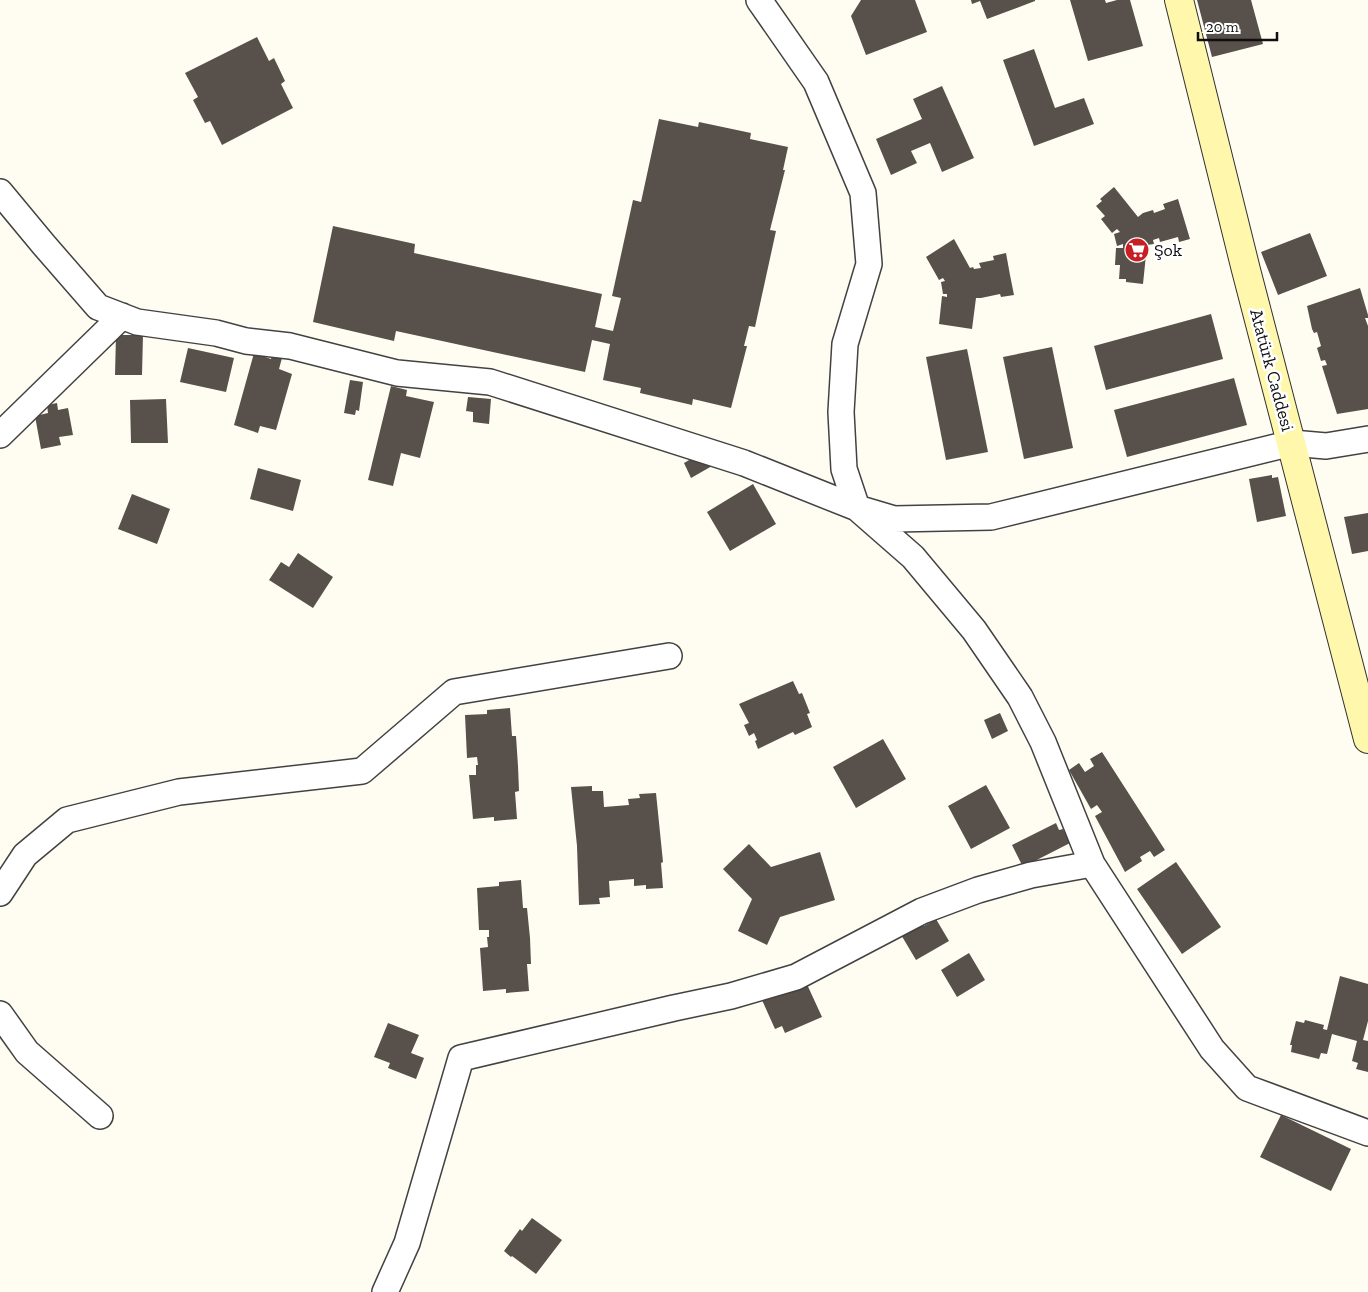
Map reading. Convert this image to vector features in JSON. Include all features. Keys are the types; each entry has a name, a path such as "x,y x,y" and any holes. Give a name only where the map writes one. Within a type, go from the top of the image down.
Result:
{"street":[{"path":"759,0 816,82 862,193 869,264 846,344 841,412 844,469 857,508 913,557 974,630 1020,697 1043,742 1092,864 1212,1049 1247,1088 1368,1133"},
{"name":"Atatürk Caddesi","path":"1179,0 1246,270 1368,739"},
{"path":"0,192 98,307 137,322 216,333 246,341 290,346 397,373 490,382 744,463 857,508 894,519 991,516 1292,443 1326,446 1368,439"},
{"path":"0,435 122,316"},
{"path":"0,893 25,855 67,820 179,792 362,771 454,692 669,656"},
{"path":"385,1292 407,1243 461,1058 731,996 796,977 922,911 978,890 1030,875 1092,864"},
{"path":"0,1014 27,1052 100,1116"}],"building":[{"path":"861,0 915,0 927,32 866,55 851,16"},
{"path":"971,0 1035,1 987,19 980,1 972,4"},
{"path":"1070,0 1105,0 1106,3 1117,0 1130,0 1143,46 1088,61"},
{"path":"1197,0 1251,0 1263,44 1212,57"},
{"path":"257,37 269,61 274,58 285,81 281,84 293,108 222,145 210,121 205,123 193,100 198,97 185,73"},
{"path":"1034,49 1055,108 1084,98 1094,124 1034,146 1003,60"},
{"path":"942,86 974,158 942,172 930,143 911,151 917,163 891,175 876,139 922,119 913,99"},
{"path":"659,119 698,127 699,122 751,133 750,139 788,147 783,170 785,170 770,230 776,231 755,327 749,326 744,346 747,346 731,408 693,399 692,405 640,393 641,388 603,380 610,344 592,340 585,372 396,331 394,341 313,322 333,226 415,244 414,253 602,294 595,327 613,331 621,298 612,296 633,200 641,202"},
{"path":"1114,187 1138,217 1143,213 1153,210 1154,213 1165,209 1163,204 1178,199 1190,239 1179,242 1178,237 1160,242 1159,238 1153,240 1154,244 1147,245 1143,284 1126,282 1126,279 1119,279 1120,265 1115,265 1116,248 1123,248 1123,244 1117,246 1114,234 1120,232 1117,229 1112,233 1101,219 1105,216 1096,206 1102,201 1100,199"},
{"path":"1310,233 1327,276 1278,295 1261,252"},
{"path":"954,239 970,268 981,268 979,263 994,260 993,256 1006,253 1014,295 1001,297 1000,294 976,298 972,329 939,324 942,296 947,297 947,294 943,294 941,282 945,281 943,278 939,280 926,257"},
{"path":"1360,288 1368,315 1368,318 1365,318 1368,326 1368,409 1337,414 1322,366 1327,365 1325,360 1321,361 1317,348 1321,346 1317,332 1314,333 1312,329 1307,306"},
{"path":"1211,314 1223,359 1106,390 1094,346"},
{"path":"116,335 143,335 142,375 115,375"},
{"path":"1052,347 1073,448 1024,459 1003,357"},
{"path":"188,348 234,358 226,392 180,382"},
{"path":"967,349 988,452 946,460 926,357"},
{"path":"254,353 271,359 272,355 282,358 279,369 292,374 276,430 260,426 258,433 234,425"},
{"path":"1234,378 1247,425 1127,457 1114,410"},
{"path":"350,380 363,382 359,411 356,410 355,415 344,413"},
{"path":"391,386 407,390 406,396 434,402 420,458 401,453 393,486 368,480"},
{"path":"468,397 491,399 489,424 473,422 473,412 466,411"},
{"path":"166,399 168,443 131,443 130,400"},
{"path":"57,403 58,410 68,408 73,435 59,437 61,445 41,449 35,416 48,413 47,405"},
{"path":"698,455 719,462 691,478 684,463"},
{"path":"258,468 301,480 293,511 250,499"},
{"path":"1272,475 1272,478 1278,477 1286,516 1257,522 1249,479"},
{"path":"753,484 776,524 730,551 707,512"},
{"path":"132,494 170,509 157,544 118,529"},
{"path":"1368,513 1368,551 1352,554 1344,517"},
{"path":"298,553 333,577 313,608 269,580 281,562 289,567"},
{"path":"793,681 799,694 802,693 810,713 807,714 812,727 795,735 793,732 758,749 754,733 749,736 744,725 749,723 739,704"},
{"path":"510,708 512,736 516,736 518,766 519,791 515,792 517,819 494,821 494,817 473,819 469,775 476,775 476,765 478,765 477,757 467,758 465,715 487,714 487,710"},
{"path":"1000,713 1008,731 992,739 984,720"},
{"path":"883,739 906,779 856,808 833,767"},
{"path":"1102,752 1165,850 1154,857 1150,851 1140,857 1142,861 1125,872 1095,816 1102,812 1097,805 1091,809 1069,770 1079,763 1085,772 1094,766 1090,759"},
{"path":"986,785 1010,828 971,849 948,806"},
{"path":"592,786 592,791 603,791 604,807 629,805 628,799 640,798 639,794 656,793 663,862 661,863 663,888 646,889 646,885 634,886 634,879 609,881 610,897 599,898 600,904 579,905 577,846 571,787"},
{"path":"1056,823 1059,830 1063,829 1070,843 1023,867 1012,845"},
{"path":"749,844 771,867 820,852 835,900 780,917 767,945 738,931 752,899 723,869"},
{"path":"1176,862 1221,927 1182,954 1137,889"},
{"path":"521,880 523,908 527,908 530,938 531,964 527,964 529,991 506,993 506,989 483,991 480,948 488,947 487,937 489,937 489,930 479,930 477,888 499,886 499,882"},
{"path":"936,919 949,941 916,960 900,933 921,921 924,926"},
{"path":"969,953 985,980 957,997 941,970"},
{"path":"1340,976 1368,984 1368,1021 1363,1040 1368,1041 1368,1072 1356,1069 1358,1063 1352,1061 1357,1041 1332,1034 1327,1054 1321,1053 1319,1059 1291,1052 1292,1045 1290,1045 1296,1021 1304,1023 1305,1020 1324,1025 1323,1029 1327,1030"},
{"path":"805,980 822,1017 785,1033 782,1026 775,1029 762,1000"},
{"path":"388,1023 419,1035 411,1053 424,1058 416,1079 388,1068 390,1063 374,1057"},
{"path":"1281,1115 1351,1149 1331,1191 1260,1157"},
{"path":"532,1218 562,1240 536,1274 504,1251 520,1229 522,1231"}],"place":[{"name":"Şok","path":"1137,250"}]}
